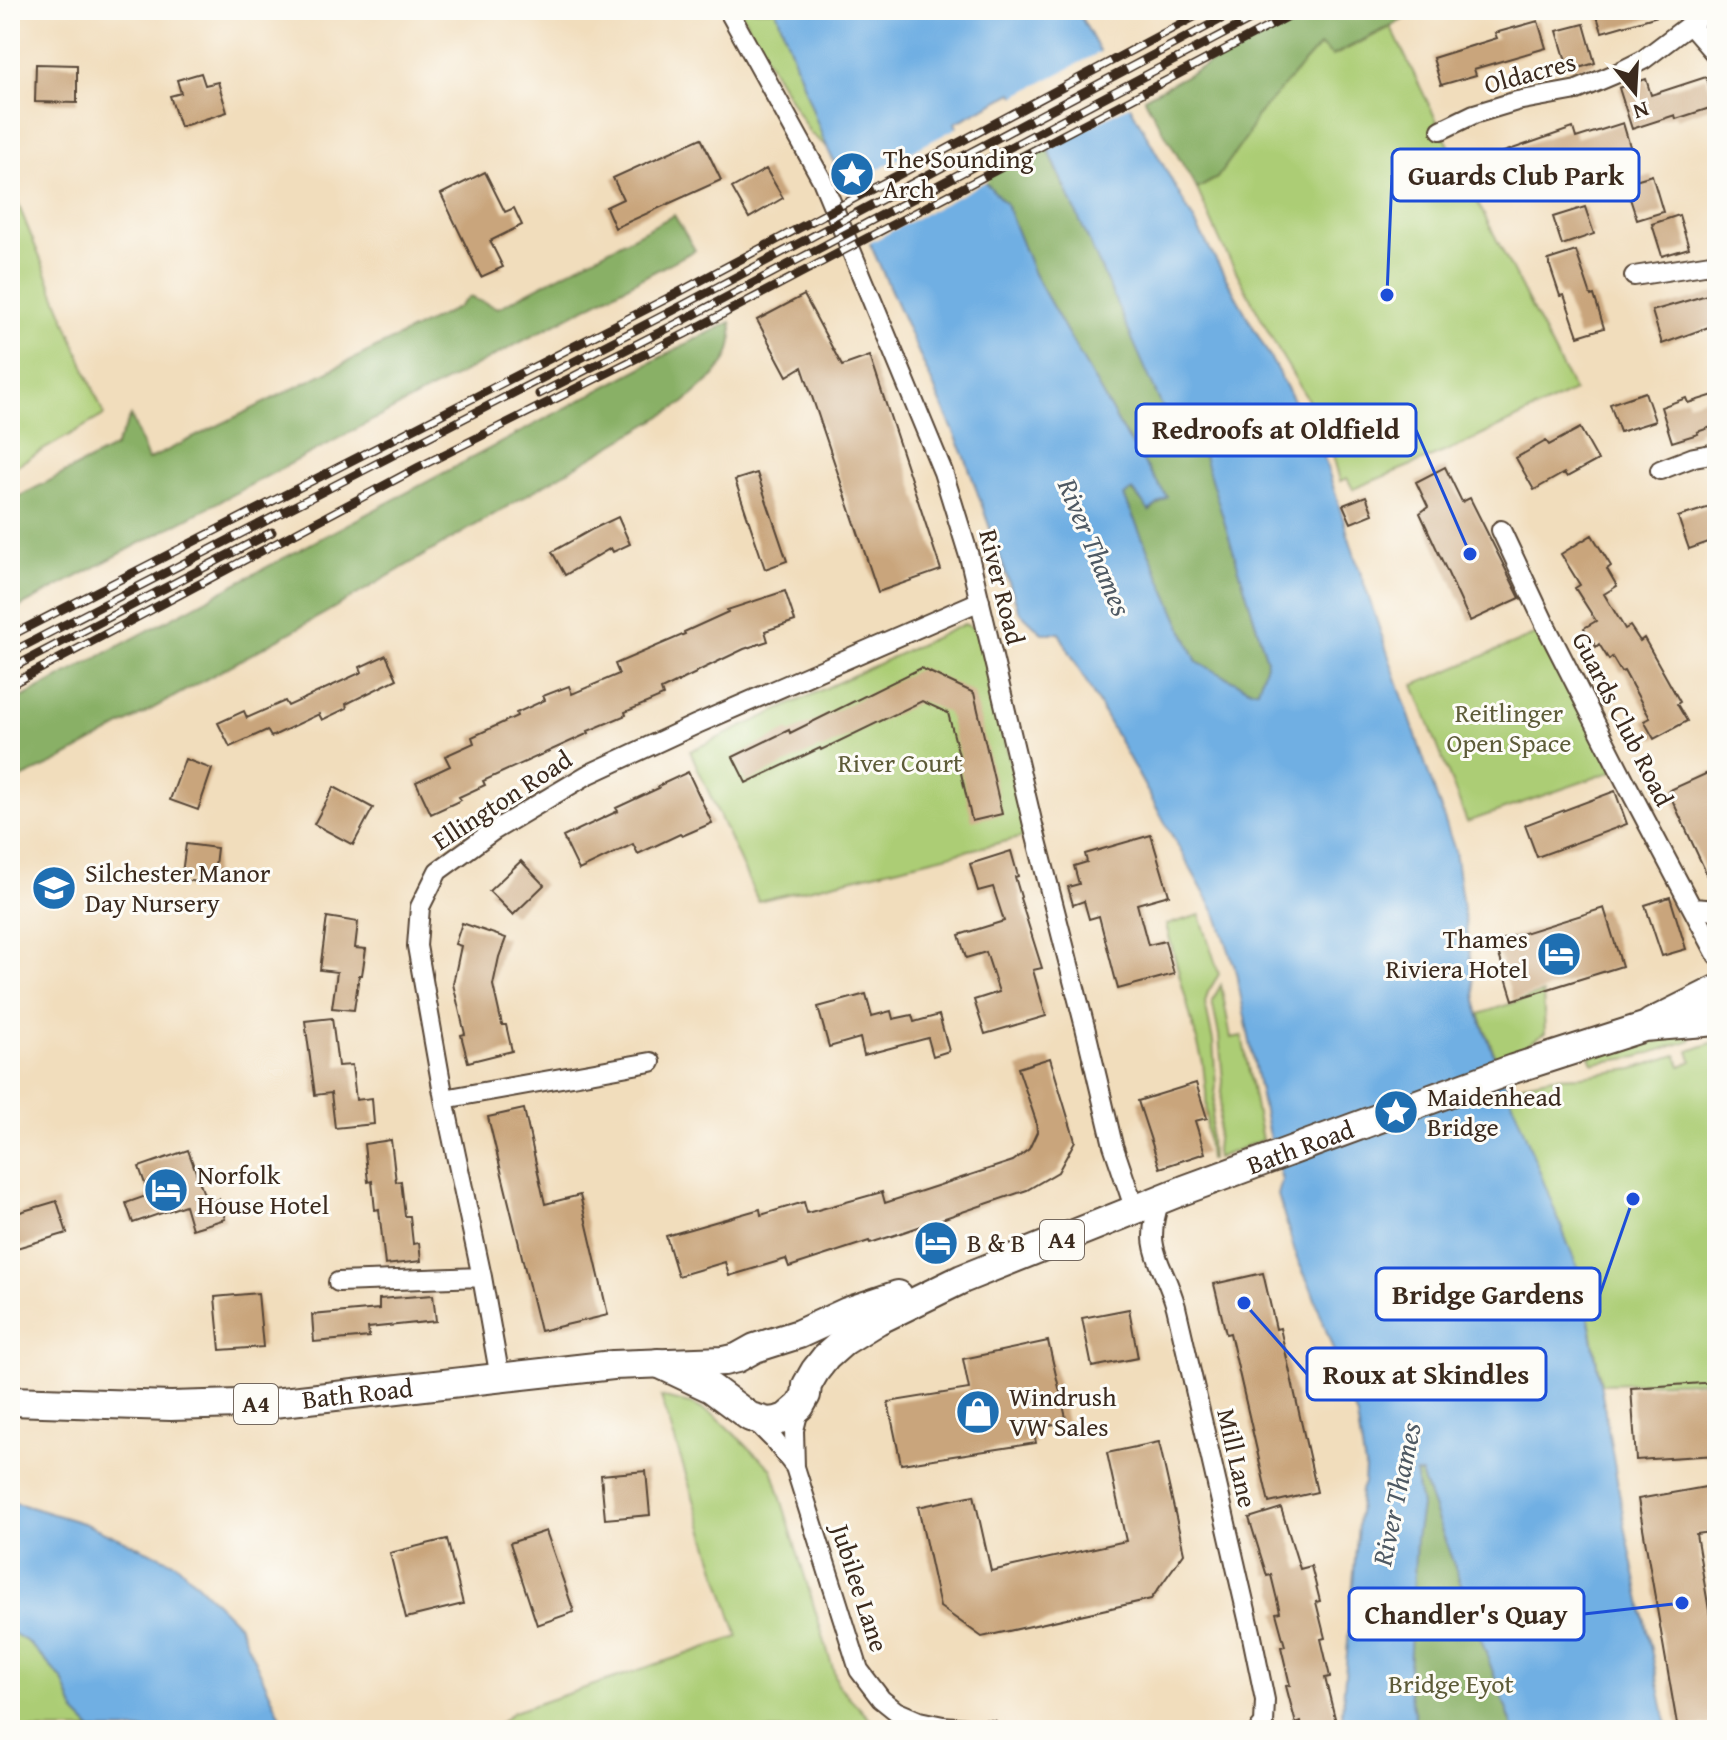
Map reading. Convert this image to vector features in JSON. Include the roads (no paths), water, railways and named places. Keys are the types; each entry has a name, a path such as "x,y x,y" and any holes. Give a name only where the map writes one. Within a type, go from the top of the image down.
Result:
{"main road":[{"name":"Bath Road","path":"1644,1027 1717,990"},
{"name":"Bath Road","path":"658,1363 711,1388 745,1413 768,1422 777,1421 786,1418 804,1395 820,1365 844,1341 878,1320 962,1279 1369,1121 1570,1050 1644,1027 1717,1021"},
{"name":"Bath Road","path":"10,1401 171,1406 273,1403 613,1365 724,1361 875,1302 962,1279"},
{"path":"745,1413 733,1395 732,1376 740,1359 756,1349 782,1348 795,1356 804,1369 804,1395"}],"street":[{"name":"River Road","path":"728,10 822,180 943,472 969,556 1113,1145 1160,1200"},
{"name":"Oldacres","path":"1441,130 1474,114 1517,101 1577,90 1615,74 1643,60 1709,10"},
{"path":"1690,25 1717,56"},
{"path":"1634,276 1717,263"},
{"path":"1660,470 1694,457 1717,453"},
{"name":"Guards Club Road","path":"1501,530 1598,729 1717,955"},
{"name":"Ellington Road","path":"500,1378 417,946 420,907 438,871 493,831 587,775 980,601"},
{"path":"1694,908 1717,910"},
{"path":"444,1099 651,1062"},
{"name":"Mill Lane","path":"1160,1200 1152,1234 1155,1256 1176,1307 1251,1632 1265,1700 1264,1724 1259,1730"},
{"path":"338,1282 482,1277"},
{"name":"Jubilee Lane","path":"804,1395 793,1436 795,1467 853,1657 866,1682 896,1711 919,1721 991,1730"},
{"name":"Jubilee Lane","path":"745,1413 770,1435 795,1467"}],"water":[{"name":"River Thames","path":"776,10 1077,10 1322,451 1455,851 1478,1014 1582,1280 1625,1526 1668,1730 1514,1730 1421,1474 1415,1474 1421,1506 1416,1538 1408,1686 1418,1730 1345,1730 1342,1711 1365,1467 1357,1417 1311,1288 1297,1259 1278,1195 1282,1180 1268,1131 1235,968 1217,916 1059,633 1042,633 1019,611 965,457 823,138","holes":["1013,93 1046,144 1171,427 1194,424 1267,660 1258,689 1251,690 1197,662 1124,496 1133,490 1149,511 1167,497 1124,433 1034,274 1006,204 981,178 955,123"]},
{"path":"10,1501 86,1524 176,1563 238,1624 287,1730 92,1730 76,1714 63,1680 29,1643 10,1631"}],"railway":[{"path":"10,636 666,299 1207,10"},
{"path":"10,653 672,311 1238,10"},
{"path":"539,394 1269,10"},
{"path":"10,685 419,467 685,334 1300,10"},
{"path":"10,669 272,532"}],"place":[{"name":"The Sounding Arch","path":"852,174"},
{"name":"Guards Club Park","path":"1387,295"},
{"name":"Redroofs at Oldfield","path":"1470,554"},
{"name":"Silchester Manor Day Nursery","path":"54,888"},
{"name":"Thames Riviera Hotel","path":"1559,954"},
{"name":"Maidenhead Bridge","path":"1396,1112"},
{"name":"Norfolk House Hotel","path":"166,1190"},
{"name":"Bridge Gardens","path":"1633,1199"},
{"name":"B & B","path":"936,1243"},
{"name":"Roux at Skindles","path":"1244,1303"},
{"name":"Windrush VW Sales","path":"978,1412"},
{"name":"Chandler's Quay","path":"1682,1603"}],"park label":[{"name":"Reitlinger Open Space","path":"1509,728"},
{"name":"River Court","path":"900,763"},
{"name":"Bridge Eyot","path":"1451,1684"}]}
